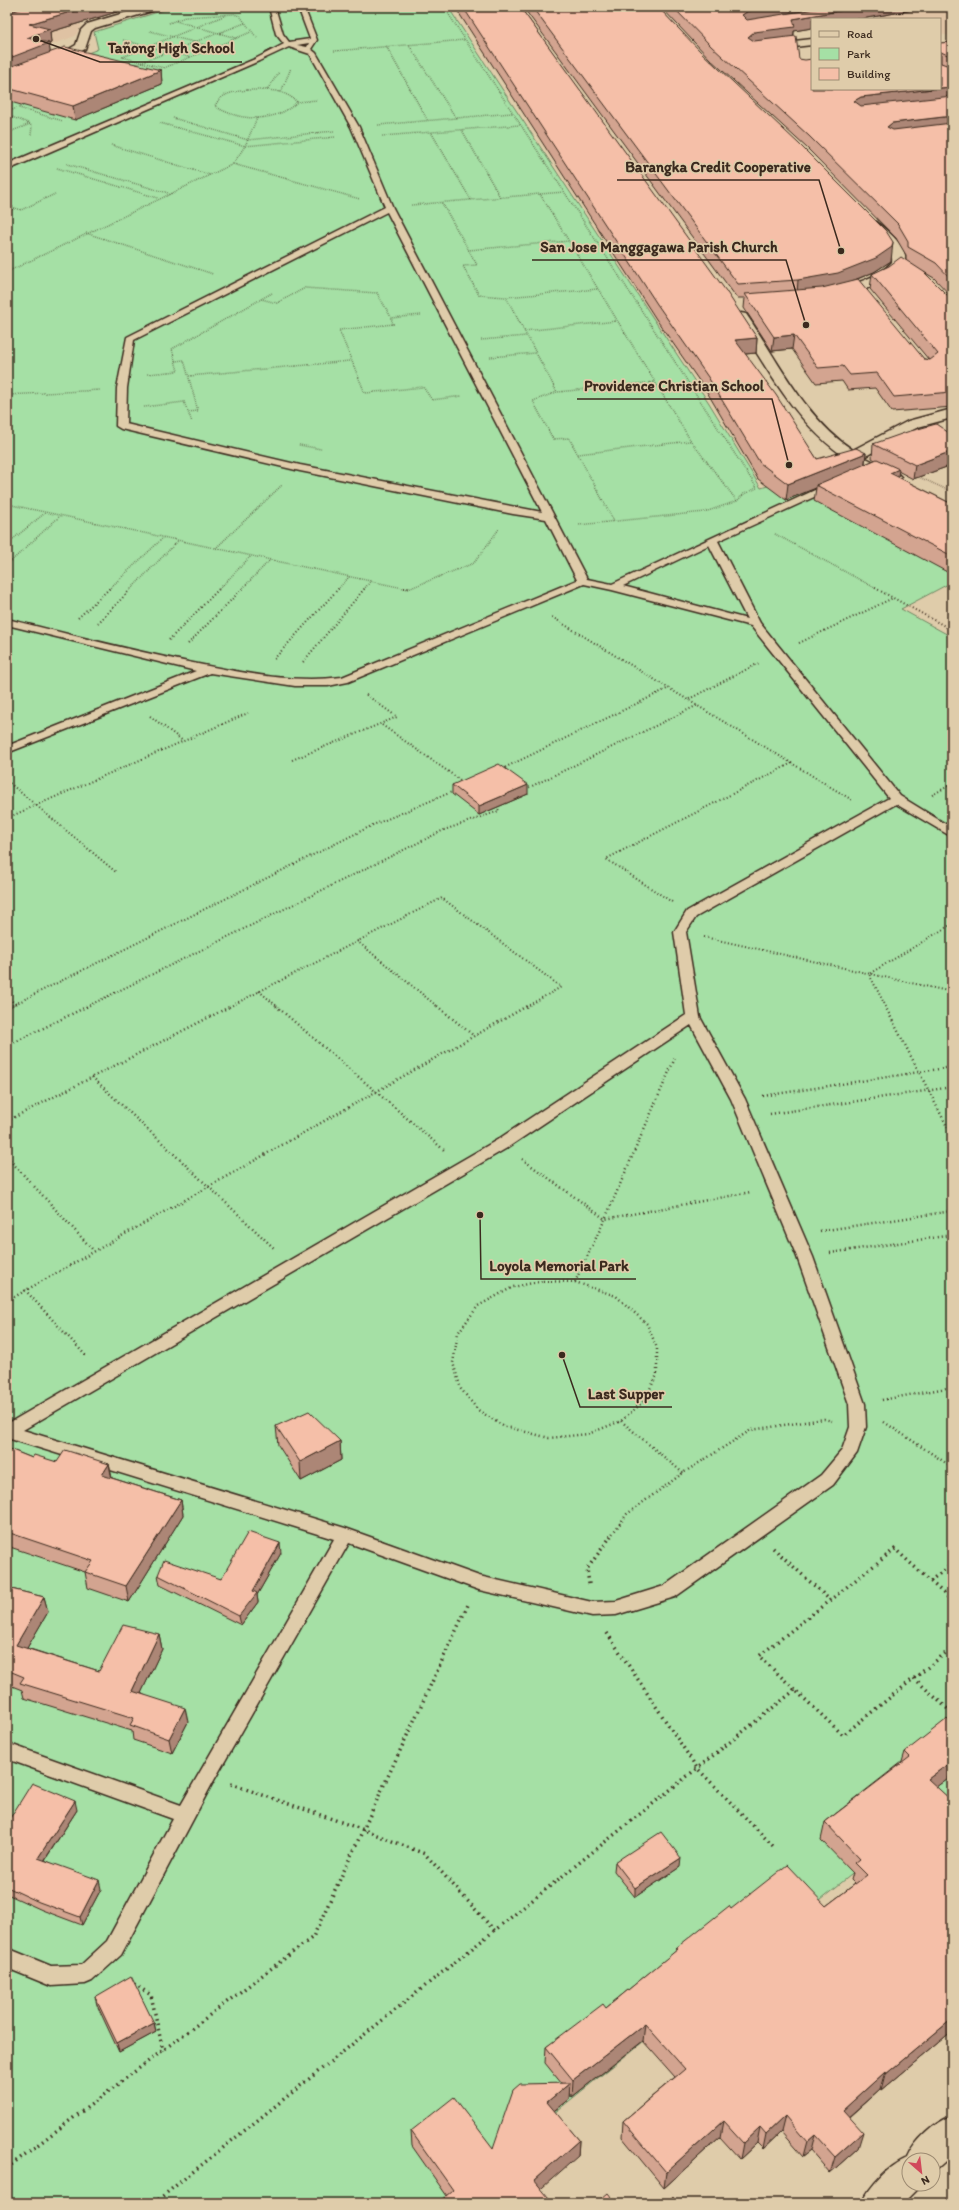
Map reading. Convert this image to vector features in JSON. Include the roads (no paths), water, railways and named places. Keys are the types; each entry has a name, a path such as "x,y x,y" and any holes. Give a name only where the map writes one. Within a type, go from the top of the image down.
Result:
{"street":[{"path":"7,79 77,50 83,43 86,30 91,26 155,7"},
{"path":"759,48 811,42"},
{"path":"825,295 864,292 884,275 903,266 896,250 863,215"},
{"path":"732,304 808,414 837,446 854,456 869,471 911,479"},
{"path":"854,456 913,424 952,413"},
{"path":"931,2152 952,2132"},
{"path":"879,2203 901,2182"}],"lane":[{"path":"272,7 286,42 311,51 357,132 389,208 554,528 583,581"},
{"path":"301,7 314,40 311,51"},
{"path":"7,167 92,129 256,60 286,42 314,40"},
{"path":"389,208 239,282 130,339 122,388 121,426 300,468 513,511 548,516"},
{"path":"613,587 752,521 841,482"},
{"path":"712,540 755,624 896,799 952,833"},
{"path":"7,622 152,658 208,670 257,679 324,684 344,680 531,604 583,581 613,587 755,624"},
{"path":"7,750 208,670"},
{"path":"7,1432 345,1535 479,1583 592,1609 616,1608 669,1592 755,1531 826,1480 849,1453 858,1427 857,1404 805,1257 776,1187 738,1099 693,1017 680,932 691,914 896,799"},
{"path":"7,1432 464,1167 502,1144 693,1017"},
{"path":"7,1958 51,1976 85,1974 114,1948 206,1776 345,1535"},
{"path":"7,1750 185,1815"}],"place":[{"name":"Tañong High School","path":"36,39"},
{"name":"Barangka Credit Cooperative","path":"841,251"},
{"name":"San Jose Manggagawa Parish Church","path":"806,325"},
{"name":"Providence Christian School","path":"789,465"},
{"name":"Loyola Memorial Park","path":"480,1215"},
{"name":"Last Supper","path":"562,1355"}]}
